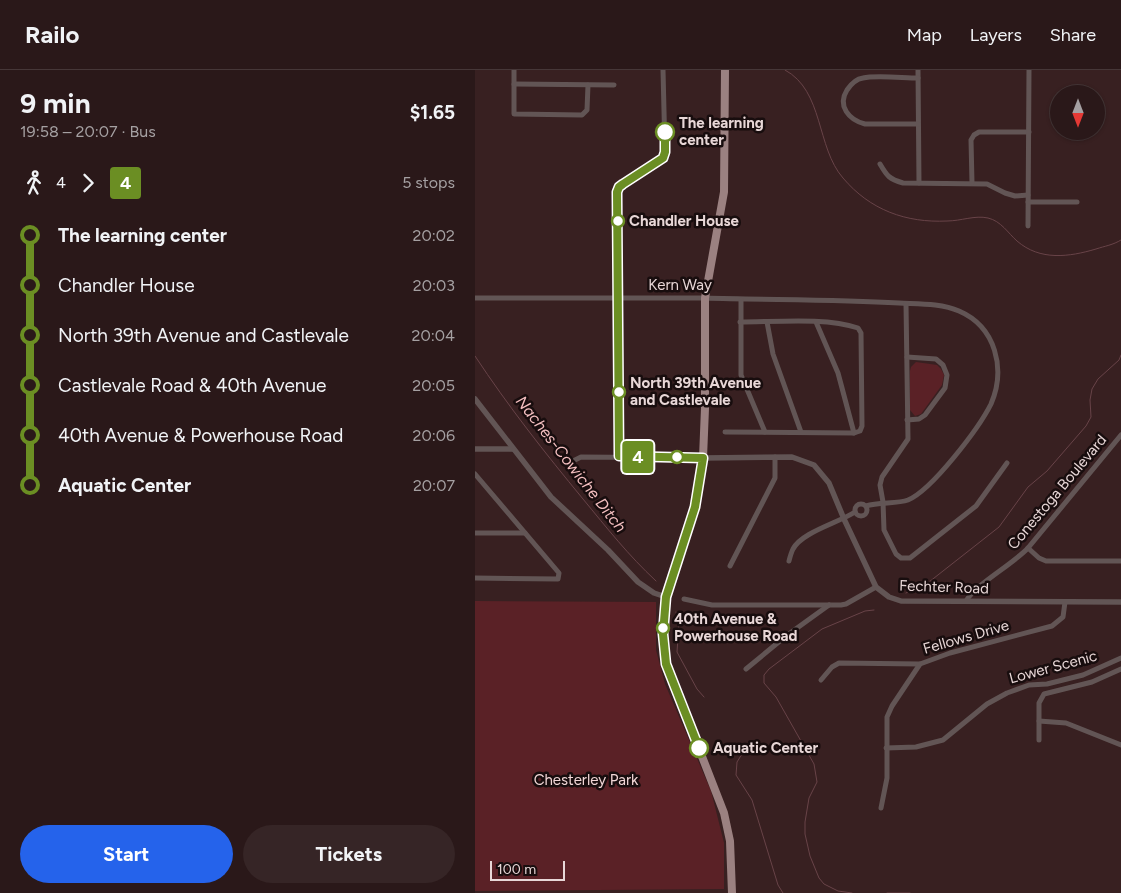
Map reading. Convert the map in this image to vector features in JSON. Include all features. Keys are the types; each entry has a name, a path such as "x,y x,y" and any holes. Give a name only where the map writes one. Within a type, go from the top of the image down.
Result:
{"main road":[{"path":"725,70 724,192 705,286 703,458 695,507 666,597 663,634 666,664 724,813 731,849 732,893"}],"street":[{"path":"514,70 514,114 578,115 585,113 587,110 587,85"},
{"path":"619,456 617,192 623,184 663,158 665,152 663,70"},
{"path":"918,70 919,183"},
{"path":"1028,226 1029,70"},
{"path":"918,78 863,78 851,85 844,96 843,107 847,114 858,122 865,124 919,124"},
{"path":"514,84 614,85"},
{"path":"972,183 971,140 974,134 979,132 1029,132"},
{"path":"879,164 886,176 903,183 987,184 1015,196 1028,195"},
{"path":"1028,202 1077,202"},
{"name":"Kern Way","path":"475,298 705,298 885,302 949,307 960,311 975,321 985,331 993,346 999,366 996,393 988,410 940,475 911,499 866,506"},
{"path":"741,300 741,375 765,432"},
{"path":"906,304 908,439 880,481 884,530 895,554 901,558 909,558 976,506 1007,463"},
{"path":"725,432 854,433 860,431 862,426 861,333 858,328 849,324 817,322 740,322"},
{"path":"767,322 773,354 801,432"},
{"path":"817,322 838,373 854,433"},
{"path":"907,357 935,359 943,365 947,375 945,388 925,415 919,419 907,420"},
{"path":"475,399 551,497 608,550 638,582 654,593 666,597"},
{"name":"Conestoga Boulevard","path":"966,602 974,591 1016,560 1028,548 1121,435"},
{"path":"475,449 513,449"},
{"path":"573,461 581,457 619,456 703,458 792,457 814,465 829,483 876,586 846,604 712,605 684,599"},
{"path":"730,566 775,478 775,457"},
{"path":"475,474 559,573 558,579 475,578"},
{"path":"789,561 793,550 803,539 855,512 858,504 866,506 867,512 864,515 860,516 855,512"},
{"path":"475,533 525,533"},
{"path":"1028,548 1039,558 1046,561 1121,561"},
{"name":"Fechter Road","path":"876,586 889,596 901,601 1121,602"},
{"name":"Fellows Drive","path":"881,808 887,778 887,717 920,664 950,653 1052,626 1063,617 1065,602"},
{"path":"746,669 786,636 829,605"},
{"name":"Lower Scenic","path":"886,748 916,747 943,740 987,704 1007,692 1029,685 1047,684 1075,677 1121,658"},
{"path":"821,680 832,667 839,663 920,664"},
{"path":"1039,740 1039,703 1044,694 1092,682 1121,669"},
{"path":"1039,721 1066,723 1121,745"}],"green space":[{"path":"916,362 937,365 944,375 942,385 921,414 915,416 910,410 910,371"},
{"name":"Chesterley Park","path":"475,601 656,602 656,650 665,684 711,791 724,843 724,889 475,891"}],"waterway":[{"path":"785,70 798,79 807,91 834,165 854,189 877,206 903,217 917,220 947,221 978,217 988,218 1001,224 1017,241 1026,247 1035,252 1055,256 1086,252 1121,240"},
{"path":"906,593 929,582 999,527 1028,487 1047,471 1086,426 1091,417 1090,400 1092,389 1098,379 1119,360 1121,355"},
{"name":"Naches-Cowiche Ditch","path":"475,356 555,464 618,541 656,581"},
{"path":"852,893 838,891 824,884 819,878 810,856 805,834 805,822 809,798 817,782 814,764 776,697 764,683 764,675 769,669 822,629 865,611 874,610"},
{"name":"Naches-Cowiche Ditch","path":"676,612 679,623 677,652 697,689 704,697"},
{"name":"Naches-Cowiche Ditch","path":"742,754 737,762 736,775 752,800 778,885 783,893"},
{"path":"887,893 910,893"}],"bus line":[{"name":"4","path":"665,132 665,152 663,158 623,184 617,192 619,456 703,458 695,507 666,597 663,634 666,664 699,748"}],"place":[{"name":"The learning center","path":"665,132"},
{"name":"Chandler House","path":"618,221"},
{"name":"North 39th Avenue and Castlevale","path":"619,392"},
{"name":"40th Avenue & Powerhouse Road","path":"663,628"},
{"name":"Aquatic Center","path":"699,748"}]}
